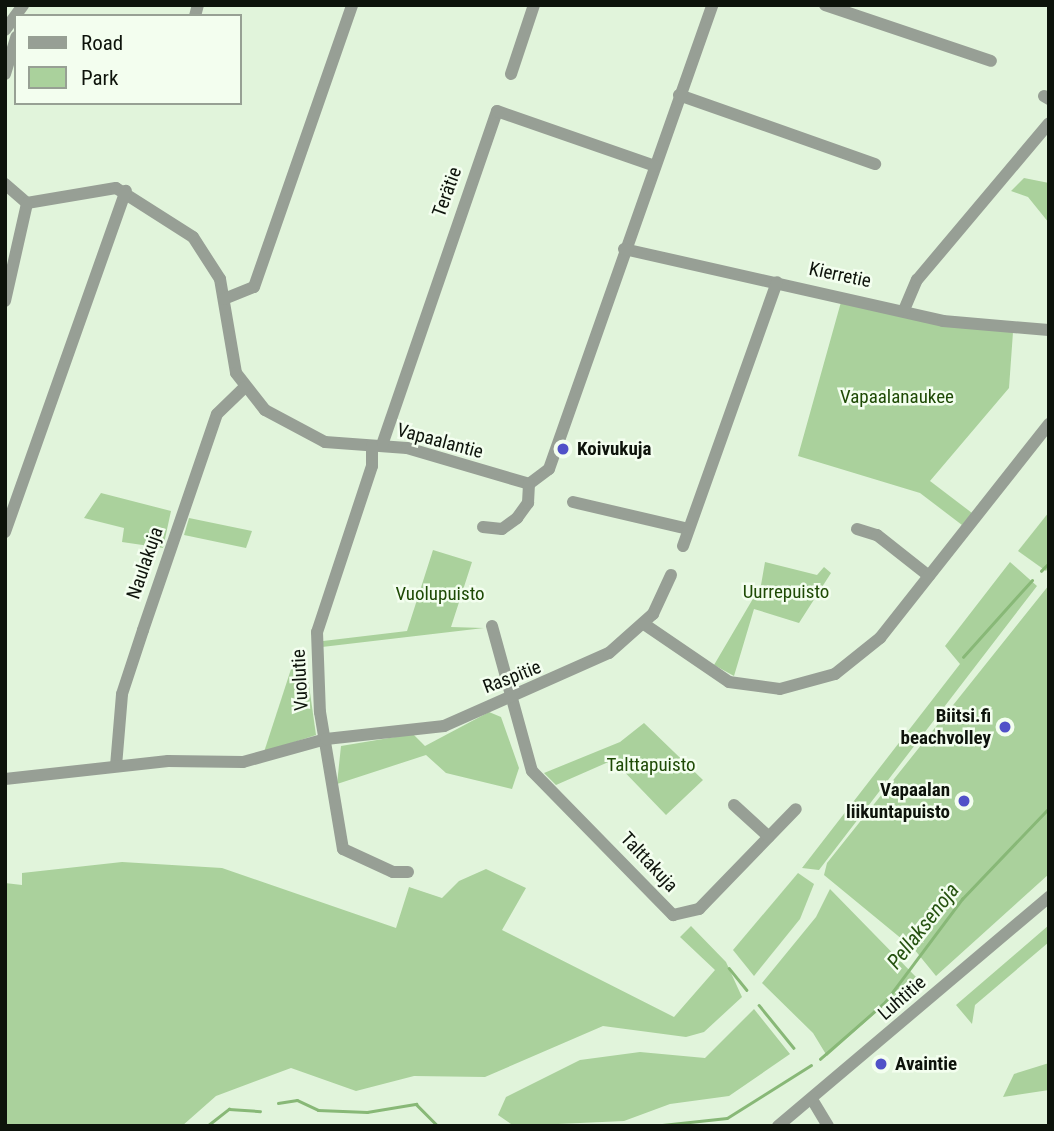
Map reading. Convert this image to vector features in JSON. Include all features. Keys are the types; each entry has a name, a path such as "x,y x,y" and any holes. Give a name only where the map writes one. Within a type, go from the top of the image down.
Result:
{"street":[{"path":"224,299 254,287 352,5"},
{"path":"510,74 534,5"},
{"path":"483,527 502,529 517,518 528,503 529,484 549,469 624,249 712,5"},
{"path":"825,5 991,61"},
{"path":"5,30 12,41 5,74"},
{"path":"679,95 875,164"},
{"name":"Terätie","path":"377,446 497,111 655,166"},
{"path":"904,310 918,280 1049,123"},
{"path":"5,184 27,203"},
{"path":"5,532 126,191 95,187 27,203"},
{"name":"Vapaalantie","path":"126,191 200,245 215,267 224,299 232,354 245,387 265,410 325,442 377,446 529,484"},
{"path":"5,300 9,266 27,203"},
{"name":"Kierretie","path":"624,249 904,310 943,321 1049,330"},
{"path":"683,546 777,282"},
{"name":"Naulakuja","path":"116,766 122,694 142,630 217,414 245,387"},
{"path":"644,624 729,682 791,687 821,680 862,655 929,576 1049,424"},
{"name":"Vuolutie","path":"377,446 317,632 326,739 342,849 393,872 408,872"},
{"path":"573,502 688,529"},
{"path":"857,529 877,535 929,576"},
{"name":"Raspitie","path":"5,779 116,766 243,762 326,739 430,730 588,667 644,624 671,575"},
{"path":"492,625 508,698"},
{"name":"Talttakuja","path":"508,698 541,783 673,915 699,909 796,809"},
{"path":"734,805 769,837"},
{"name":"Luhtitie","path":"778,1126 813,1101 1049,897"},
{"path":"813,1101 828,1126"}],"green space":[{"path":"1024,178 1049,183 1049,223 1028,197 1011,191"},
{"name":"Vapaalanaukee","path":"841,302 1013,332 1009,388 930,481 972,513 962,525 920,493 798,456"},
{"path":"101,493 171,511 163,548 122,542 124,528 84,518"},
{"path":"1049,512 1049,567 1046,571 1018,551"},
{"path":"189,518 252,531 246,548 184,535"},
{"name":"Vuolupuisto","path":"433,550 472,562 451,627 484,628 322,647 323,641 407,631"},
{"name":"Uurrepuisto","path":"765,562 817,575 824,567 831,573 799,623 754,609 734,676 714,665 761,585"},
{"path":"1010,562 1037,586 819,870 802,868 960,664 945,646"},
{"name":"Vapaalan liikuntapuisto","path":"1049,585 1049,874 936,976 914,949 824,875 827,863"},
{"path":"305,657 316,735 264,752 294,660"},
{"path":"489,712 501,717 519,768 512,789 446,773 426,755 337,784 341,746 413,734 425,746"},
{"name":"Talttapuisto","path":"644,723 703,780 666,815 613,760 556,785 544,773 620,742"},
{"path":"122,862 222,868 396,928 409,887 442,898 459,881 486,869 526,888 502,930 674,1017 715,970 680,937 691,926 726,962 742,997 704,1032 686,1037 603,1026 485,1077 414,1076 356,1091 291,1068 216,1096 182,1126 5,1126 5,883 22,885 22,873"},
{"path":"798,873 814,884 800,919 754,976 733,950"},
{"path":"830,889 916,977 827,1056 813,1033 762,983 816,917"},
{"path":"1049,925 1049,942 975,1005 972,1024 956,1005"},
{"path":"754,1009 790,1054 729,1096 670,1104 624,1121 514,1126 498,1115 506,1097 580,1060 640,1052 705,1058"},
{"path":"1049,1063 1049,1090 1003,1097 1014,1074"}],"waterway":[{"path":"1041,571 1049,563"},
{"path":"963,657 1032,580"},
{"name":"Pellaksenoja","path":"820,1059 885,1002 962,899 1049,808"},
{"path":"729,968 747,990"},
{"path":"759,1005 794,1048"},
{"name":"Pellaksenoja","path":"653,1126 727,1118 811,1065"},
{"name":"Pellaksenoja","path":"278,1103 297,1100 318,1110 367,1112 416,1104 438,1126"},
{"name":"Pellaksenoja","path":"207,1126 229,1109 260,1111"}],"place":[{"name":"Koivukuja","path":"563,449"},
{"name":"Biitsi.fi beachvolley","path":"1005,727"},
{"name":"Vapaalan liikuntapuisto","path":"964,801"},
{"name":"Avaintie","path":"881,1064"}]}
